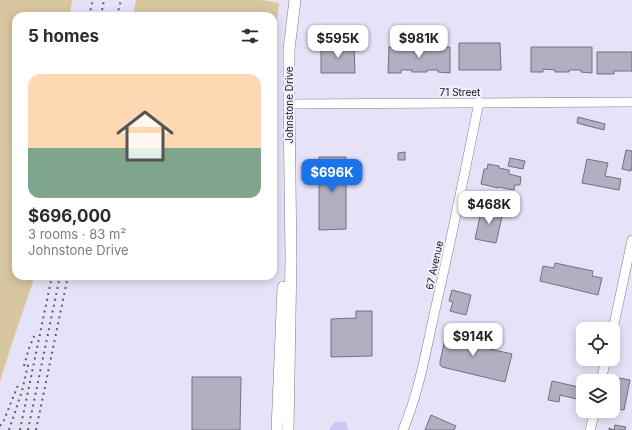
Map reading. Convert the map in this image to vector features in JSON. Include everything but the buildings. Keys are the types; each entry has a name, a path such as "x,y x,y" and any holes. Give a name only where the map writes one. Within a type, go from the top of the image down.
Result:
{"main road":[{"name":"Johnstone Drive","path":"288,430 290,258 289,49 295,0"},
{"name":"Johnstone Drive","path":"277,430 283,272 290,258"}],"street":[{"name":"67 Avenue","path":"403,430 418,388 479,102"},
{"name":"71 Street","path":"289,104 632,102"},
{"path":"614,322 632,240"},
{"path":"590,430 593,418"}],"shaded area":[{"path":"0,0 72,0 70,12 12,12 12,280 34,280 0,381"},
{"path":"136,0 262,0 279,3 277,21 277,12 134,12"},
{"path":"335,422 346,422 348,430 329,430"}],"railway":[{"path":"90,12 93,0"},
{"path":"102,12 104,0"},
{"path":"118,12 121,0"},
{"path":"20,430 51,280"},
{"path":"28,430 59,280"},
{"path":"36,430 67,280"},
{"path":"24,366 29,348 36,332"},
{"path":"9,430 22,391 29,361"},
{"path":"0,426 4,420 18,385"}]}
